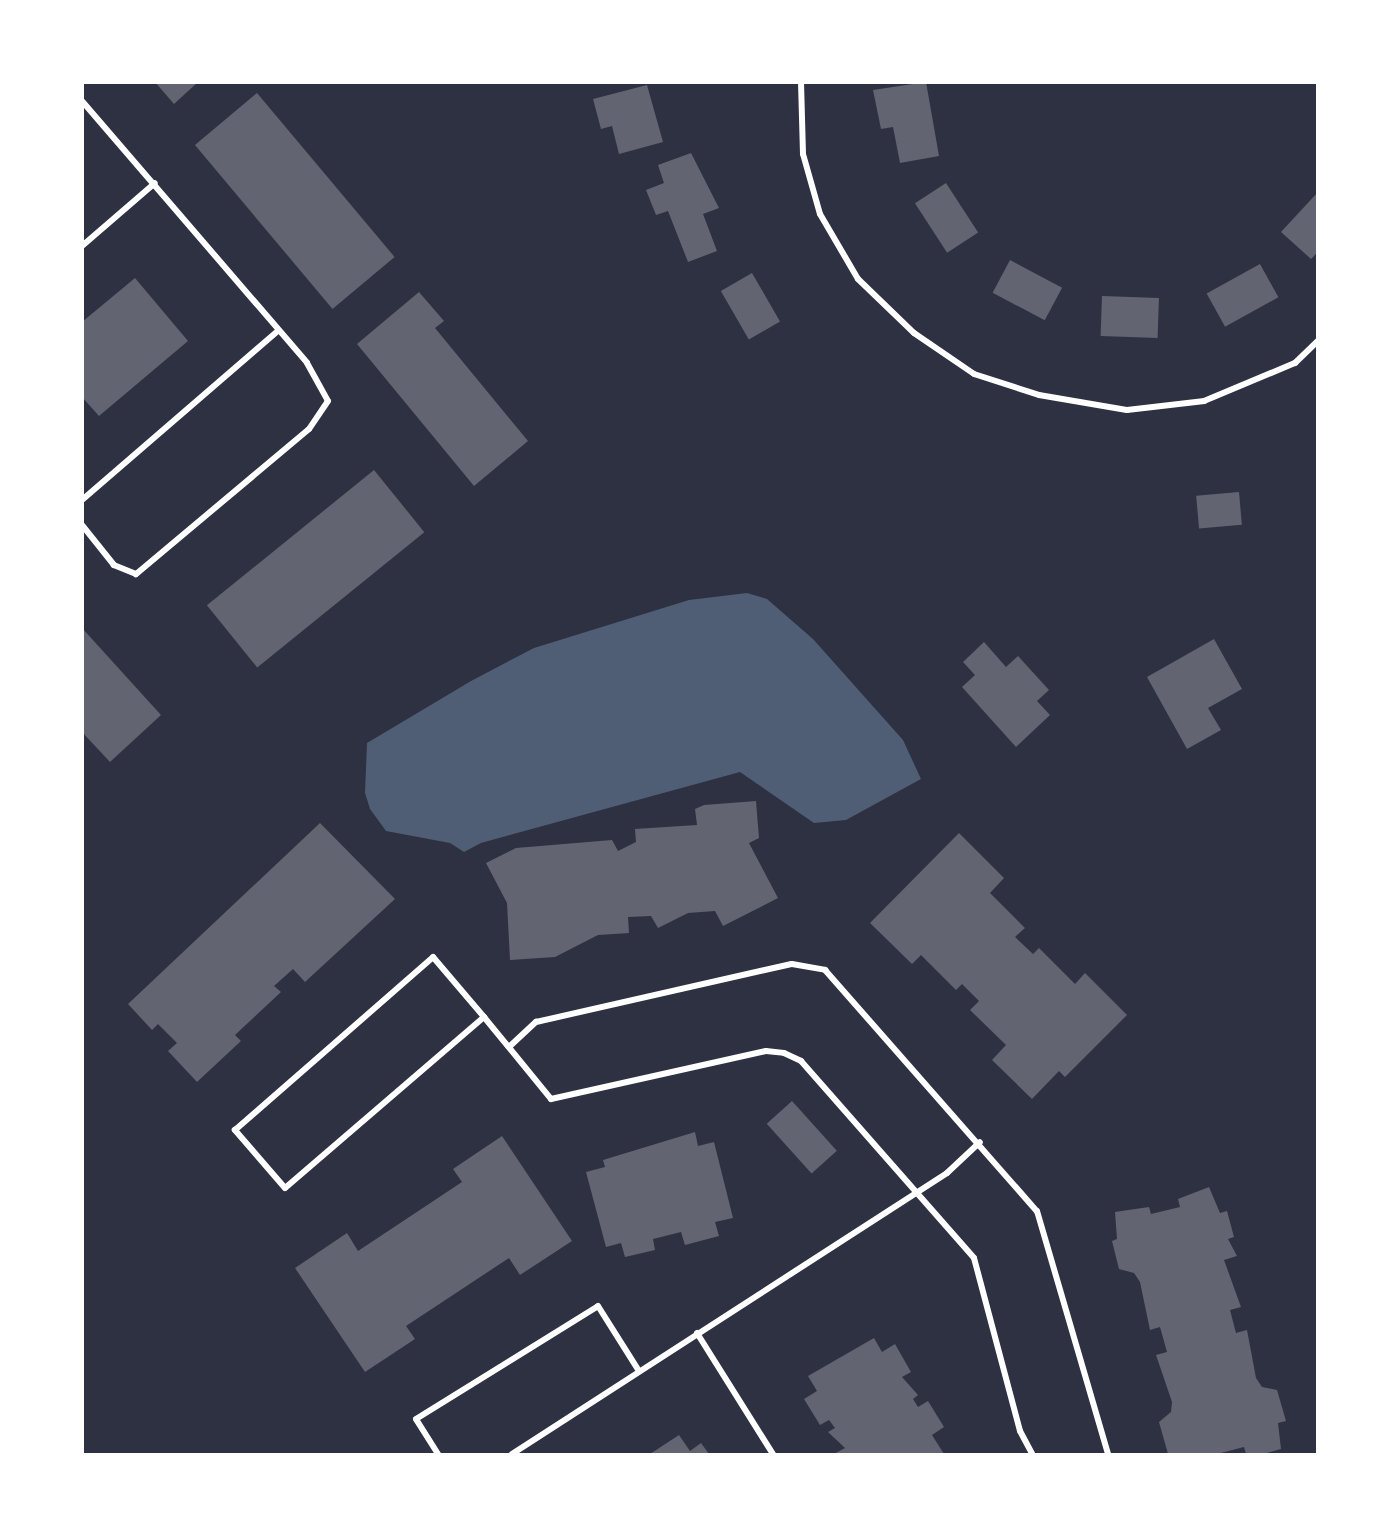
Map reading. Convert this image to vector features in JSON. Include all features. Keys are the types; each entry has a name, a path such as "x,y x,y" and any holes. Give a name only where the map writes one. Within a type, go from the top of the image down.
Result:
{"street":[{"path":"801,82 803,154 820,214 858,279 914,333 974,374 1039,394 1127,410 1204,401 1295,363 1317,341"},
{"path":"82,101 155,183 324,384 328,401 309,429 136,573 114,565 82,525"},
{"path":"82,246 155,183"},
{"path":"82,500 278,331"},
{"path":"484,1017 285,1188 235,1130 433,957 484,1017 551,1099 766,1051 784,1053 801,1061 974,1258 1020,1431 1032,1455"},
{"path":"508,1047 536,1022 792,964 811,965 839,981 980,1142 1037,1211 1108,1455"},
{"path":"512,1455 915,1192 980,1142"},
{"path":"438,1455 416,1419 598,1306 639,1371"},
{"path":"697,1333 773,1455"}],"water":[{"path":"747,593 767,599 813,639 903,740 921,779 846,820 814,823 740,772 481,843 464,852 450,843 386,831 370,809 365,793 367,743 471,681 534,648 689,600"}],"building":[{"path":"155,82 198,82 174,104"},
{"path":"926,82 939,156 900,163 893,127 881,129 873,90"},
{"path":"647,85 663,142 619,154 612,126 601,129 593,99"},
{"path":"257,93 395,257 333,309 195,145"},
{"path":"691,153 719,208 703,214 717,251 688,262 668,211 656,215 646,190 664,183 658,165"},
{"path":"946,183 978,232 947,253 915,203"},
{"path":"1318,192 1318,252 1311,259 1281,232"},
{"path":"1010,260 1062,288 1045,320 993,293"},
{"path":"1260,264 1278,297 1225,327 1207,294"},
{"path":"752,273 780,321 749,339 721,291"},
{"path":"135,278 188,341 99,416 82,397 82,322"},
{"path":"419,292 444,321 435,328 528,441 474,486 357,344"},
{"path":"1102,296 1159,298 1158,338 1101,336"},
{"path":"374,470 424,532 257,667 207,605"},
{"path":"1239,492 1242,525 1199,529 1196,496"},
{"path":"82,628 161,715 110,762 82,732"},
{"path":"1214,639 1242,689 1208,708 1221,730 1187,749 1147,677"},
{"path":"984,642 1006,667 1018,656 1049,690 1037,701 1050,715 1016,747 962,687 975,675 963,662"},
{"path":"756,801 759,838 749,843 778,898 723,926 715,911 688,913 658,928 651,916 628,917 629,933 598,935 555,957 510,960 507,903 486,863 516,848 612,840 618,851 636,842 635,829 697,825 695,809 704,805"},
{"path":"320,823 395,899 305,982 293,969 274,986 281,992 235,1035 241,1041 197,1082 168,1051 177,1043 158,1024 152,1030 128,1004"},
{"path":"959,833 1004,878 990,893 1025,928 1015,937 1033,954 1039,948 1075,984 1085,973 1127,1015 1065,1077 1059,1071 1032,1099 992,1060 1006,1045 970,1010 979,1001 962,984 956,990 921,955 912,964 870,923"},
{"path":"792,1101 837,1151 812,1174 767,1124"},
{"path":"695,1132 698,1146 714,1142 733,1218 715,1222 719,1236 685,1245 681,1232 653,1239 655,1250 625,1257 621,1243 606,1247 586,1172 605,1167 603,1160"},
{"path":"502,1136 572,1241 520,1275 509,1258 406,1326 415,1339 365,1372 295,1268 347,1233 358,1251 462,1182 453,1169"},
{"path":"1209,1187 1220,1213 1227,1211 1234,1237 1228,1239 1237,1256 1224,1260 1241,1307 1230,1310 1236,1333 1247,1330 1256,1378 1262,1387 1277,1390 1286,1421 1278,1423 1281,1449 1263,1454 1246,1454 1244,1447 1217,1454 1168,1454 1159,1422 1171,1412 1172,1402 1156,1355 1167,1352 1160,1327 1150,1330 1140,1282 1134,1273 1119,1269 1112,1241 1117,1239 1115,1212 1149,1207 1151,1214 1180,1207 1178,1199"},
{"path":"874,1338 882,1352 895,1344 911,1372 902,1377 918,1395 913,1399 918,1407 928,1401 944,1427 932,1435 944,1454 834,1454 845,1448 828,1432 835,1428 829,1420 820,1425 804,1399 817,1391 808,1376"},
{"path":"679,1435 690,1451 701,1443 709,1454 650,1454"}]}
